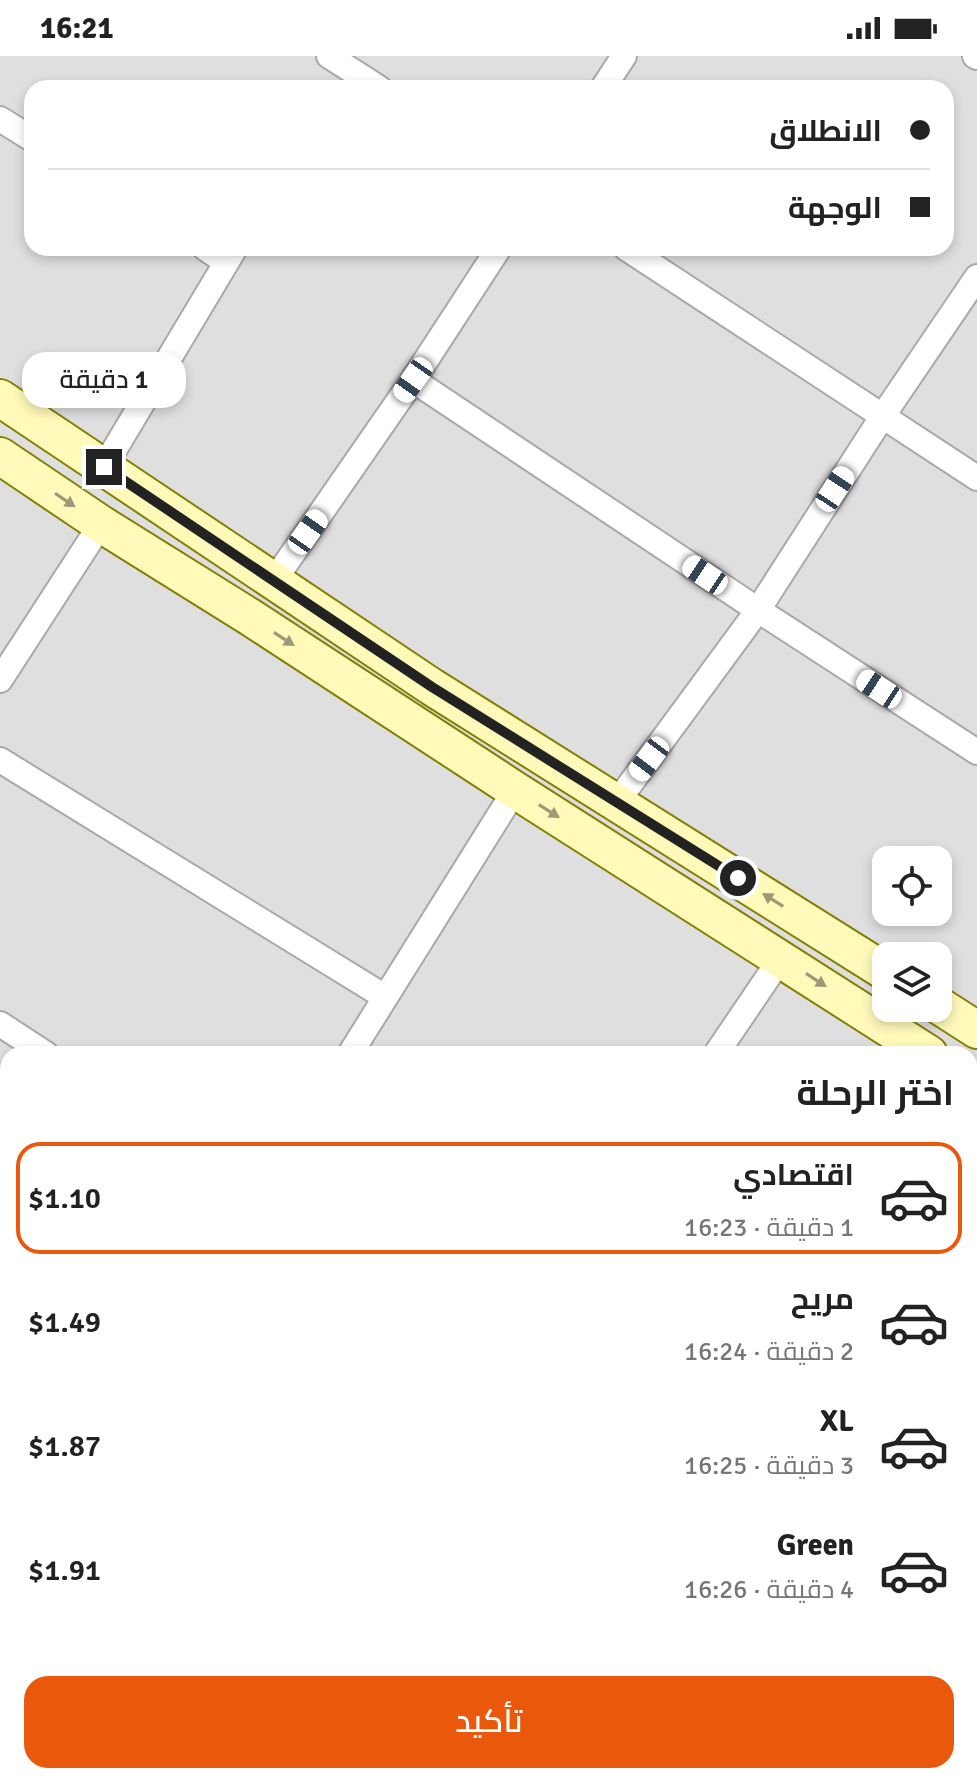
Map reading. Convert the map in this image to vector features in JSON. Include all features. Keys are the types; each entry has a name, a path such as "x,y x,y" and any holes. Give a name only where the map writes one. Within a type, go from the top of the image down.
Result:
{"main road":[{"path":"0,398 432,687 872,963"},
{"path":"0,456 101,524 917,1046"},
{"path":"952,1014 977,1030"}],"street":[{"path":"608,80 624,56"},
{"path":"342,67 365,80"},
{"path":"0,119 24,134"},
{"path":"104,467 230,256"},
{"path":"273,582 413,380 494,256"},
{"path":"638,256 977,478"},
{"path":"617,802 758,610 882,417 977,277"},
{"path":"413,380 977,752"},
{"path":"0,680 101,524"},
{"path":"0,760 385,997"},
{"path":"355,1046 515,790"},
{"path":"721,1046 781,958"},
{"path":"0,1024 34,1046"}],"shaded area":[{"path":"0,56 977,56 977,1046 0,1046"}],"route":[{"path":"104,467 432,687 738,878"}]}
